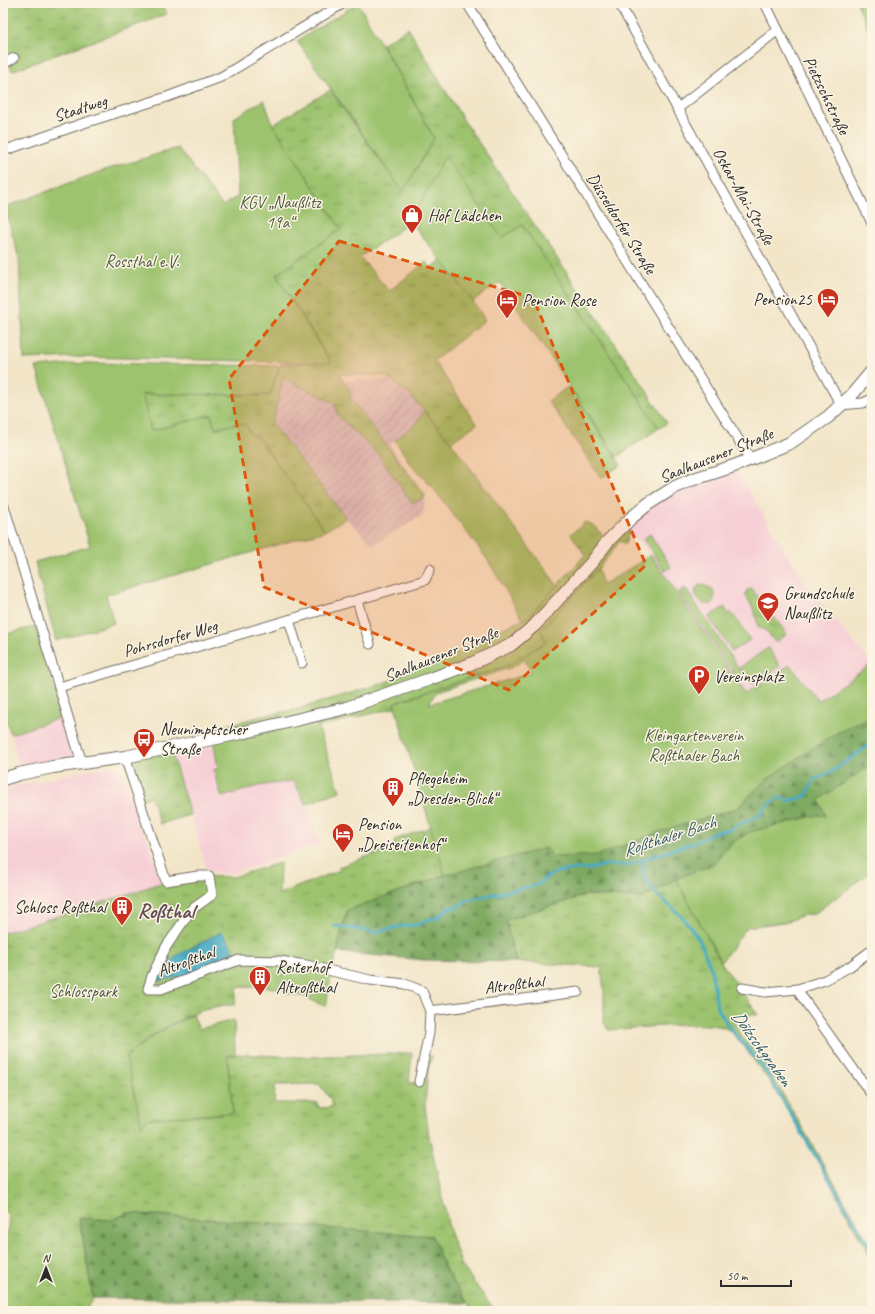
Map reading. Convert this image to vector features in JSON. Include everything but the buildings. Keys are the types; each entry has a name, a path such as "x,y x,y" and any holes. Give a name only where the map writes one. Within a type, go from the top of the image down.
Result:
{"street":[{"name":"Stadtweg","path":"3,151 84,123 167,97 221,77 344,3"},
{"name":"Düsseldorfer Straße","path":"467,3 751,460"},
{"name":"Oskar-Mai-Straße","path":"619,3 841,405"},
{"name":"Pietzschstraße","path":"765,3 872,223"},
{"path":"677,109 778,30"},
{"path":"3,64 14,58"},
{"name":"Saalhausener Straße","path":"3,779 39,770 125,757 241,733 346,708 458,668 511,645 536,625 592,562 608,541 630,519 648,504 686,482 751,460 790,443 828,417 851,396 872,371"},
{"path":"841,405 863,403 872,399"},
{"path":"3,503 82,763"},
{"name":"Pohrsdorfer Weg","path":"59,687 425,580 430,569"},
{"path":"357,600 370,644"},
{"path":"289,620 302,663"},
{"name":"Altroßthal","path":"125,757 166,881 198,876 209,876 212,895 191,910 166,946 152,976 148,989 161,989 239,960 280,961 306,965 370,980 405,984 422,991 430,1010 429,1032 419,1082"},
{"path":"742,988 765,992 798,989 825,980 849,967 872,950"},
{"path":"798,989 802,997 872,1095"},
{"name":"Altroßthal","path":"430,1010 578,992"}],"highlighted area":[{"path":"339,241 533,298 646,565 509,690 264,587 229,379"}],"shaded area":[{"path":"302,367 344,381 390,379 410,395 424,411 416,423 390,446 425,495 423,515 373,545 346,518 272,423 283,377"},
{"name":"Grundschule Naußlitz","path":"734,466 804,582 872,664 818,702 746,694 651,555 629,532 630,519 648,504"},
{"path":"63,717 75,752 73,756 66,760 20,768 11,734"},
{"path":"214,746 218,769 213,770 258,786 293,781 306,804 320,844 232,873 223,874 207,870 173,756"},
{"path":"108,766 123,771 166,893 3,1101 3,789"}],"green space":[{"path":"3,3 161,3 167,14 12,71 3,49"},
{"path":"358,3 434,138 403,192 297,41"},
{"path":"857,3 872,3 872,39"},
{"path":"408,28 464,121 641,382 667,423 659,428 522,225 502,238 445,157 411,222 360,257 389,291 426,262 431,268 441,260 473,301 485,320 434,361 477,424 451,442 410,395 386,376 339,374 351,392 350,398 425,495 424,498 412,503 378,454 338,416 335,403 283,378 272,424 346,518 325,531 257,436 253,437 246,426 240,423 214,429 211,415 151,431 141,394 270,395 281,364 331,362 276,275 340,229 273,125 330,90 403,192 434,138 382,44"},
{"name":"Rossthal e.V.","path":"264,100 273,125 341,229 276,275 331,363 78,357 24,359 19,259 5,207 99,172 178,148 223,206 238,196 234,118"},
{"path":"445,156 502,238 522,225 659,428 617,457 500,282 473,301 411,222"},
{"path":"85,363 279,366 270,395 142,394 151,431 211,415 215,429 240,423 246,426 253,437 257,436 325,531 106,595 114,623 56,641 35,562 90,546 36,367"},
{"path":"569,386 621,465 601,478 548,401"},
{"path":"424,411 451,442 557,585 532,613 523,620 487,559 433,488 411,465 395,440 416,423"},
{"path":"630,519 629,532 625,544 620,541 598,569 541,630 547,641 509,665 394,703 394,708 318,727 312,717 213,738 201,732 266,715 295,710 383,683 480,643 495,631 523,620 532,613 585,555 571,534 585,522 593,525 608,541"},
{"path":"650,534 671,567 665,571 643,539"},
{"name":"Kleingartenverein Roßthaler Bach","path":"651,555 746,694 790,665 818,701 872,664 872,715 831,736 767,779 737,808 658,832 598,855 554,857 545,848 445,875 394,703 509,665 546,642 541,630 598,569 603,585","holes":["525,660 531,671 530,673 429,704 436,692 510,668"]},
{"path":"700,585 708,587 713,591 715,597 712,604 703,604 697,597 696,588"},
{"path":"685,588 744,676 739,680 679,592"},
{"path":"752,589 787,634 775,642 766,631 758,626 750,602 745,595 747,590"},
{"path":"724,607 729,614 731,612 750,640 732,651 709,617"},
{"path":"35,626 63,717 11,734 3,711 3,635"},
{"path":"768,648 780,666 752,684 740,667"},
{"path":"312,717 318,727 340,791 306,804 293,781 258,786 222,797 213,770 218,769 213,738"},
{"path":"869,717 872,722 872,764 819,800 826,816 818,815 750,832 732,843 714,864 676,879 643,898 586,895 506,920 516,962 424,960 337,952 347,910 445,875 545,848 555,857 598,855 658,832 737,808 767,779 831,736"},
{"path":"170,747 190,815 160,824 151,797 139,800 125,757"},
{"path":"872,764 872,871 814,914 804,915 785,922 747,927 721,962 676,879 714,864 732,843 750,832 818,815 826,816 819,800"},
{"name":"Schlosspark","path":"431,827 445,875 347,911 332,971 326,1007 305,997 286,993 284,988 237,987 235,1005 225,1005 204,1009 169,1025 126,1057 144,1122 154,1118 233,1113 227,1056 235,1054 302,1057 412,1053 409,1083 419,1082 425,1055 432,1056 428,1071 425,1106 429,1136 450,1233 462,1266 495,1311 473,1311 445,1269 432,1236 127,1213 112,1220 79,1218 93,1298 85,1311 3,1311 3,1243 7,1239 9,1216 3,1210 3,933 120,897 166,881 198,876 233,877 280,863 279,894 340,870 339,867 395,846 394,840","holes":["319,1084 331,1100 332,1107 319,1108 318,1103 274,1103 275,1085"]},
{"path":"676,879 721,962 758,1015 730,1015 742,1037 766,1065 872,1248 872,1260 815,1155 784,1103 745,1048 728,1030 716,1026 687,1025 608,1030 604,1023 604,991 601,967 516,962 505,920 586,895 643,898"},
{"path":"193,1015 199,1029 234,1020 235,1054 227,1056 233,1113 154,1118 146,1120 142,1126 126,1057 158,1033"},
{"path":"127,1213 432,1236 445,1269 467,1303 93,1298 79,1218 112,1220"}],"water":[{"path":"221,932 237,956 195,974 158,981 159,973 176,956"}],"waterway":[{"name":"Roßthaler Bach","path":"334,926 375,932 402,926 416,925 439,917 448,908 457,907 467,900 537,885 547,877 557,872 590,869 604,865 629,865 700,840 715,832 729,830 760,815 766,806 782,797 788,801 806,796 814,780 833,771 872,743"},
{"name":"Dölzschgraben","path":"642,860 644,877 656,893 683,918 699,939 711,968 717,1007 729,1027 763,1067 872,1252"}],"place":[{"name":"Hof Lädchen","path":"412,234"},
{"name":"Pension25","path":"828,318"},
{"name":"Pension Rose","path":"507,320"},
{"name":"Grundschule Naußlitz","path":"768,622"},
{"name":"Vereinsplatz","path":"699,696"},
{"name":"Neunimptscher Straße","path":"144,758"},
{"name":"Pflegeheim „Dresden-Blick“","path":"393,808"},
{"name":"Pension „Dreiseitenhof“","path":"343,854"},
{"name":"Schloss Roßthal","path":"122,926"},
{"name":"Reiterhof Altroßthal","path":"260,996"}],"district":[{"name":"Roßthal","path":"166,911"}],"park label":[{"name":"KGV „Naußlitz 19a“","path":"280,212"}]}
